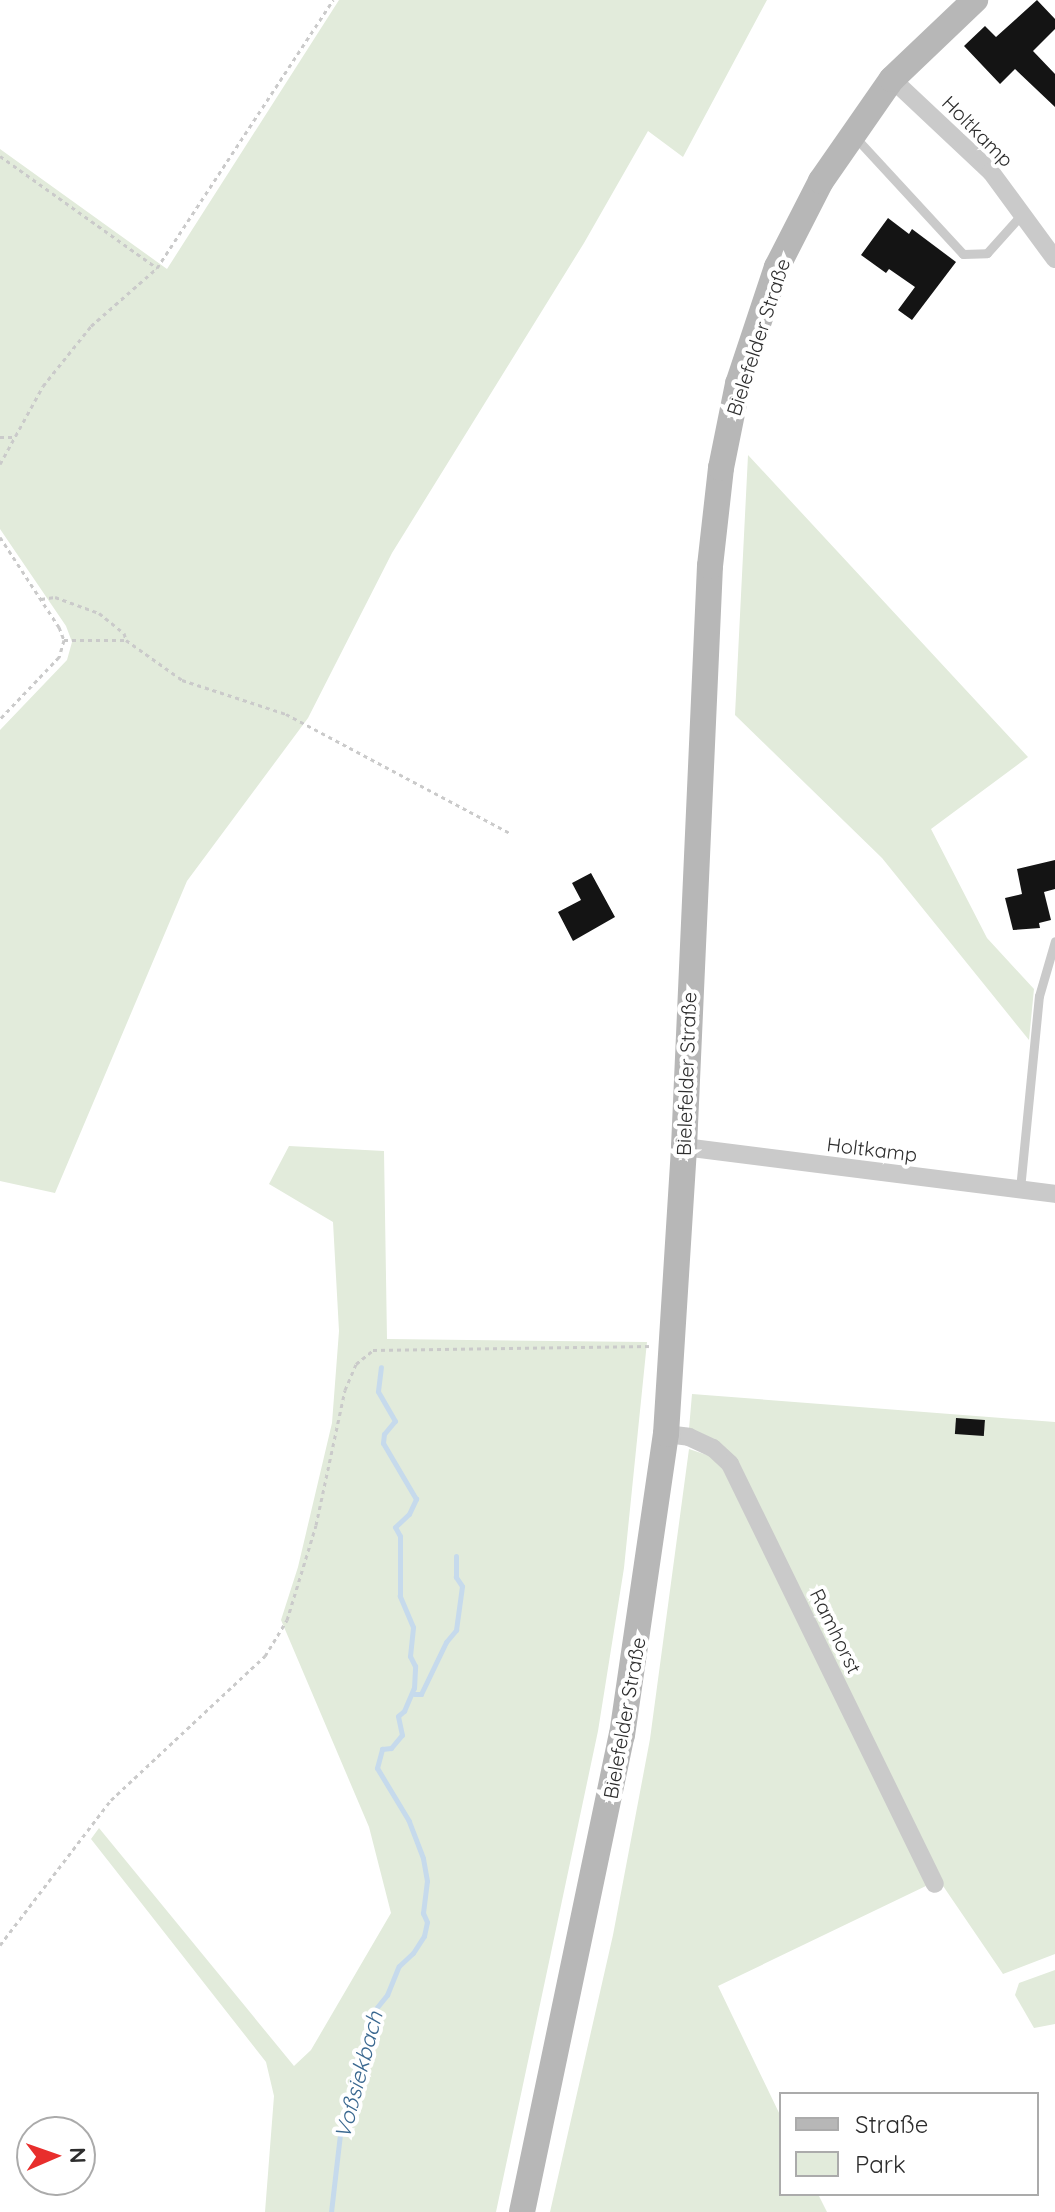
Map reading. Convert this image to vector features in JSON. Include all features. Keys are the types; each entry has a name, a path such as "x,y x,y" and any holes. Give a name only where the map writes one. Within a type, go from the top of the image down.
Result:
{"main road":[{"name":"Bielefelder Straße","path":"522,2212 622,1735 666,1434 684,1147 706,642 721,468 738,384 777,267 821,181 892,79 975,0"}],"street":[{"name":"Holtkamp","path":"892,79 991,172 1055,259"},
{"name":"Holtkamp","path":"684,1147 1055,1194"},
{"name":"Ramhorst","path":"666,1434 689,1437 713,1448 730,1464 935,1884"}],"lane":[{"path":"852,135 963,254 987,253 1021,215"},
{"path":"1020,1189 1039,996 1055,941"}],"path":[{"path":"0,464 43,386 91,326 157,268 333,0"},
{"path":"0,156 157,268"},
{"path":"0,437 15,437"},
{"path":"0,537 64,640 59,657 0,719"},
{"path":"41,599 55,597 99,613 124,633 126,640"},
{"path":"64,640 126,640 182,680 286,714 510,833"},
{"path":"0,1945 111,1800 265,1656 273,1644 287,1620 316,1525 345,1390 356,1364 373,1350 671,1346"}],"green space":[{"path":"339,0 767,0 683,157 648,131 584,243 392,553 308,718 187,881 55,1193 0,1181 0,730 67,660 72,642 66,626 0,529 0,149 167,269"},
{"path":"748,455 1028,757 931,829 987,938 1034,989 1029,1040 882,858 735,715"},
{"path":"289,1146 384,1151 387,1339 647,1342 624,1568 598,1731 496,2212 265,2212 274,2096 266,2062 91,1839 99,1828 294,2066 311,2050 391,1913 369,1827 281,1620 298,1567 332,1423 339,1331 333,1222 269,1184"},
{"path":"692,1394 1055,1422 1055,1954 1003,1974 939,1880 733,1460 689,1429"},
{"path":"689,1449 710,1456 722,1467 928,1885 718,1986 779,2113 779,2196 819,2196 827,2212 550,2212 613,1935 650,1739"},
{"path":"1055,1970 1055,2024 1034,2028 1015,1995 1019,1983"}],"building":[{"path":"1037,0 1055,19 1055,29 1033,51 1055,74 1055,107 1015,69 1000,84 964,46 985,26 996,37"},
{"path":"888,218 909,234 912,229 956,262 912,320 898,310 915,287 889,269 886,273 861,255"},
{"path":"1055,860 1055,889 1044,892 1051,920 1039,923 1040,928 1013,930 1005,898 1022,894 1017,869"},
{"path":"591,873 615,917 573,941 558,912 581,900 572,883"},
{"path":"956,1418 985,1420 984,1436 955,1434"}],"waterway":[{"name":"Voßsiekbach","path":"331,2212 341,2126 355,2078 374,2034 374,2011 387,1995 399,1966 413,1953 424,1936 427,1922 423,1913 427,1881 423,1858 409,1821 377,1768 382,1749 391,1748 402,1735 398,1716 404,1711 414,1688 415,1666 410,1656 413,1627 400,1596 400,1536 395,1527 409,1514 416,1499 383,1443 384,1434 395,1421 378,1391 381,1367"},
{"name":"Voßsiekbach","path":"414,1694 421,1694 446,1642 456,1630 462,1586 456,1577 456,1556"}]}
